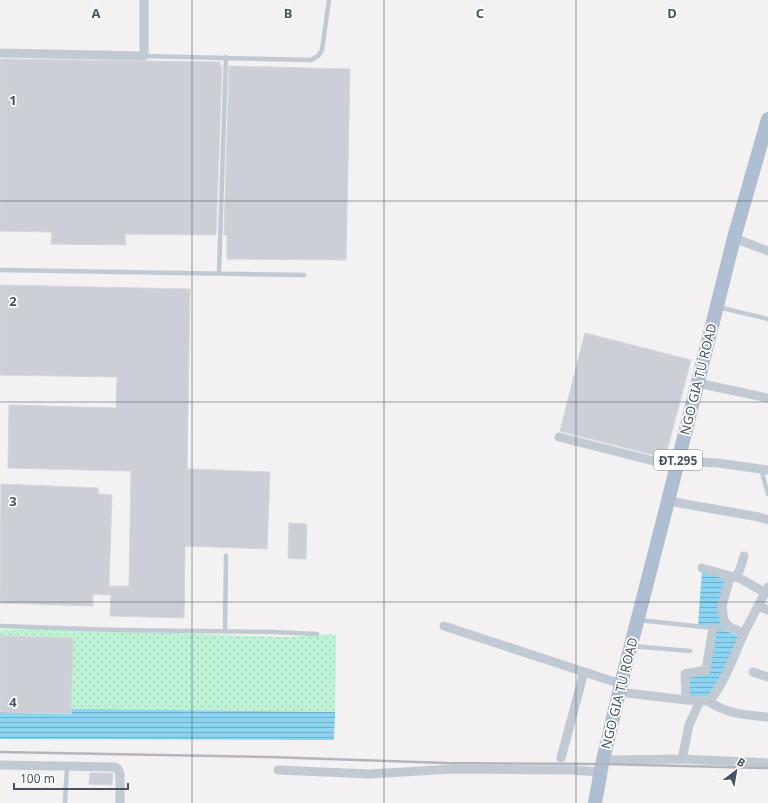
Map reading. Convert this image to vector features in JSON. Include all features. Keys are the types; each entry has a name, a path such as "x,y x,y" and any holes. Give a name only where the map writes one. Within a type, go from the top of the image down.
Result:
{"main road":[{"name":"NGO GIA TU ROAD","path":"595,803 620,688 678,464 716,306 768,119"}],"street":[{"path":"0,53 144,56 144,0"},
{"path":"734,238 768,251"},
{"path":"697,383 768,398"},
{"path":"559,437 678,464 718,464 765,469"},
{"path":"668,501 768,520"},
{"path":"744,556 740,569 733,577 722,606 724,621 731,628 744,633"},
{"path":"682,759 689,726 704,701 714,694 727,671 766,590 733,577 702,568"},
{"path":"758,606 768,610"},
{"path":"444,626 584,672 620,688 686,700 704,701 730,712 768,717"},
{"path":"686,700 685,674 706,670 713,628"},
{"path":"561,758 584,672"},
{"path":"753,672 768,677"},
{"path":"278,770 370,774 453,769 570,770 682,759 768,763"},
{"path":"0,765 106,766 117,768 120,774 120,803"}],"lane":[{"path":"144,56 311,60 318,56 322,50 329,0"},
{"path":"219,273 226,57"},
{"path":"0,270 304,275"},
{"path":"716,306 768,319"},
{"path":"765,469 768,494"},
{"path":"225,632 226,556"},
{"path":"637,620 713,628 731,628"},
{"path":"0,626 317,634"},
{"path":"631,646 690,652"},
{"path":"65,803 67,766"}],"green space":[{"path":"60,629 285,637 336,634 335,712 0,708 0,630"}],"water":[{"path":"702,570 726,577 724,626 698,625"},
{"path":"714,630 725,630 738,636 731,658 709,696 689,697 687,678 708,672"},
{"path":"0,708 335,712 334,740 0,739"}],"building":[{"path":"0,59 220,62 220,66 222,66 216,235 125,234 126,245 51,244 52,232 0,231"},
{"path":"229,66 350,69 346,260 227,259 227,235 224,235"},
{"path":"0,285 190,289 187,469 270,472 267,549 185,546 184,618 110,616 111,595 93,594 93,606 0,603 1,484 98,488 98,494 112,495 109,586 129,586 131,471 8,468 9,405 116,408 117,377 0,375"},
{"path":"585,333 691,360 665,458 560,431"},
{"path":"289,523 307,524 306,559 288,558"},
{"path":"0,636 73,638 71,714 0,712"},
{"path":"90,773 113,773 112,785 89,784"}],"railway":[{"path":"0,752 269,757 447,763 602,764 768,768"}]}
